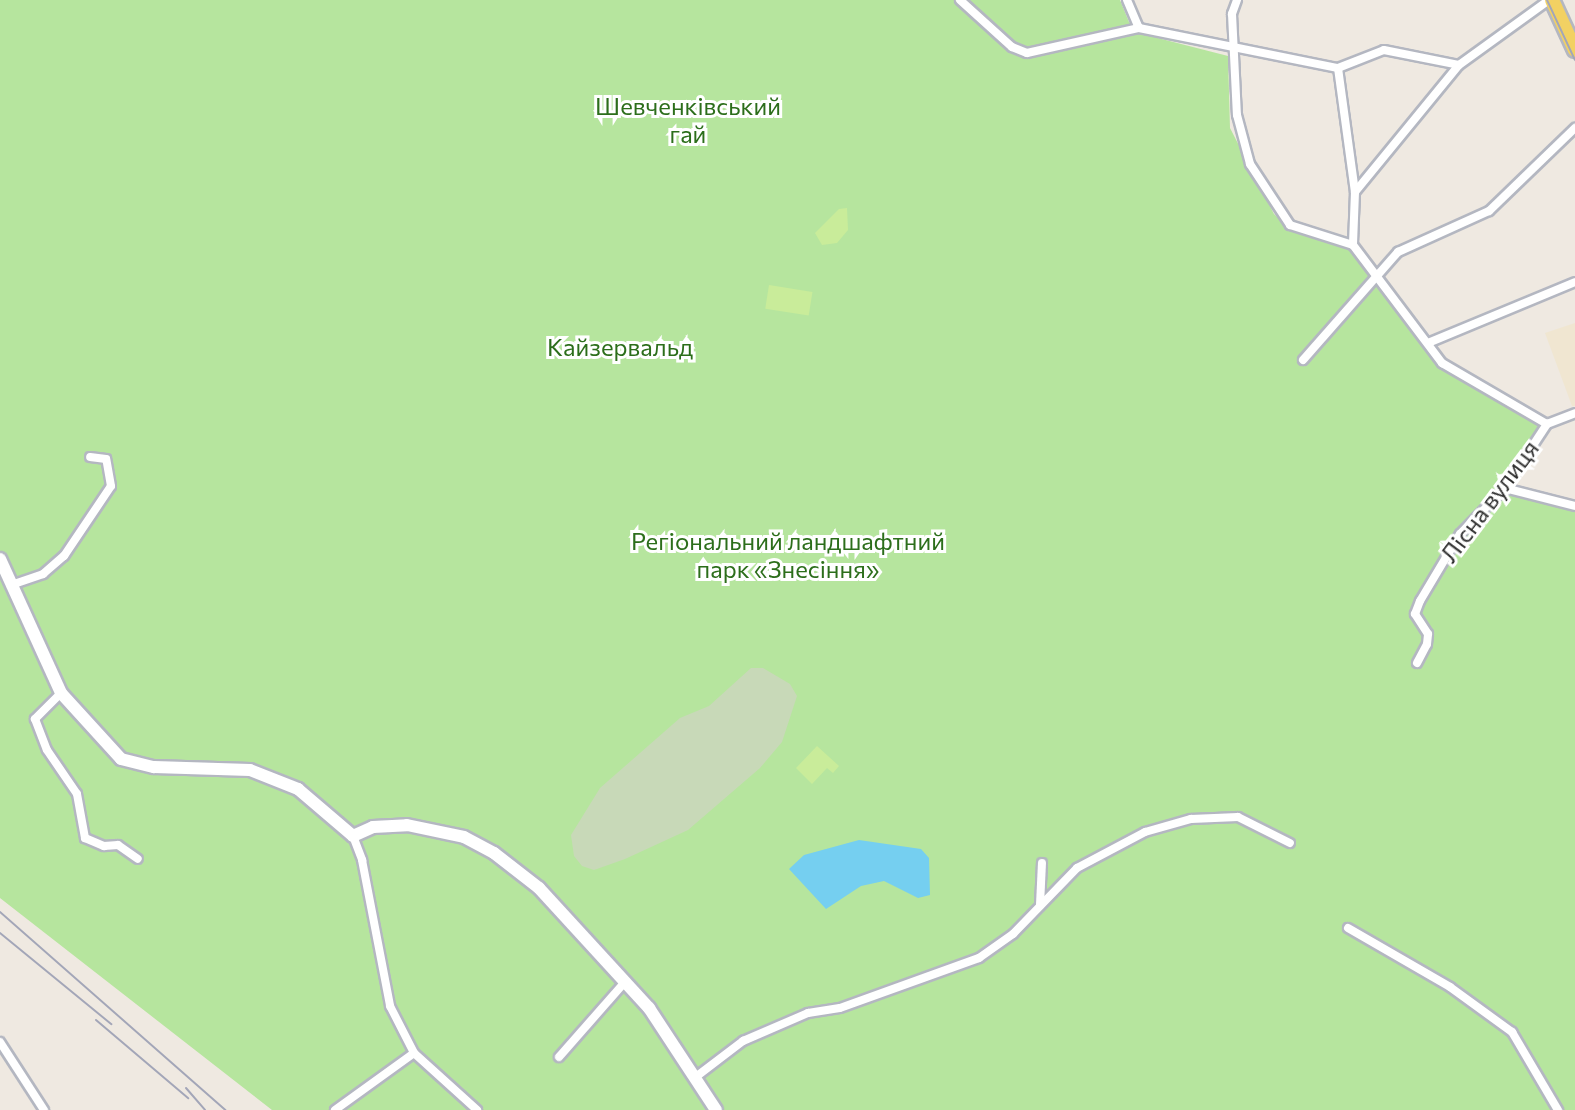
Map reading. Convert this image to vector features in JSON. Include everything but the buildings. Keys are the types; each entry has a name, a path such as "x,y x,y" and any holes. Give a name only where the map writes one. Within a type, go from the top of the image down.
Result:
{"main road":[{"path":"1550,0 1575,50"}],"street":[{"path":"960,0 1022,52 1139,28 1338,68 1384,50 1459,65"},
{"path":"1127,0 1139,28"},
{"path":"1237,0 1232,14 1240,139 1275,205 1299,230 1353,245 1451,371 1547,424 1575,413"},
{"path":"1355,192 1459,65 1550,0"},
{"path":"1338,68 1355,192 1353,245"},
{"path":"1303,360 1377,272 1410,244 1489,211 1575,128"},
{"path":"1428,343 1575,282"},
{"name":"Лісна вулиця","path":"1417,663 1427,644 1428,634 1415,614 1420,601 1460,534 1505,488 1547,424"},
{"path":"14,584 43,574 64,556 111,486 106,459 90,457"},
{"path":"1505,488 1575,506"},
{"path":"0,559 61,693 121,759 154,767 225,768 275,777 312,799 353,836 367,880 388,998 414,1053 477,1110"},
{"path":"61,693 35,719 47,750 77,794 85,838 104,846 118,845 138,859"},
{"path":"697,1076 743,1041 808,1013 840,1008 979,958 1013,934 1101,851 1191,819 1238,817 1290,843"},
{"path":"353,836 373,827 407,825 437,829 482,846 539,888 673,1038 716,1110"},
{"path":"1040,906 1042,863"},
{"path":"1348,928 1450,987 1512,1032 1558,1110"},
{"path":"559,1057 625,982"},
{"path":"0,1042 44,1110"},
{"path":"335,1110 414,1053"}],"shaded area":[{"path":"1575,323 1575,406 1572,406 1545,333"}],"green space":[{"name":"Регіональний ландшафтний парк «Знесіння»","path":"0,0 1120,0 1129,22 1146,35 1228,56 1230,128 1274,214 1292,231 1353,250 1441,366 1548,428 1510,495 1575,511 1575,1110 272,1110 0,898"},
{"path":"847,208 848,230 837,243 822,245 815,233 839,209"},
{"path":"769,285 812,292 809,316 765,309"},
{"path":"751,668 763,668 790,684 797,696 782,742 760,768 688,830 594,870 582,866 574,856 571,835 600,788 680,718 709,706"},
{"path":"817,746 839,766 833,773 827,768 812,784 796,768"}],"water":[{"path":"859,840 921,849 929,858 930,895 918,898 884,881 861,886 826,909 789,869 804,855"}],"tram line":[{"path":"1547,0 1575,60"}],"railway":[{"path":"0,912 225,1110"},
{"path":"0,933 111,1024"},
{"path":"96,1020 188,1098"},
{"path":"186,1088 205,1110"}],"park label":[{"name":"Шевченківський гай","path":"688,120"},
{"name":"Кайзервальд","path":"620,347"}]}
